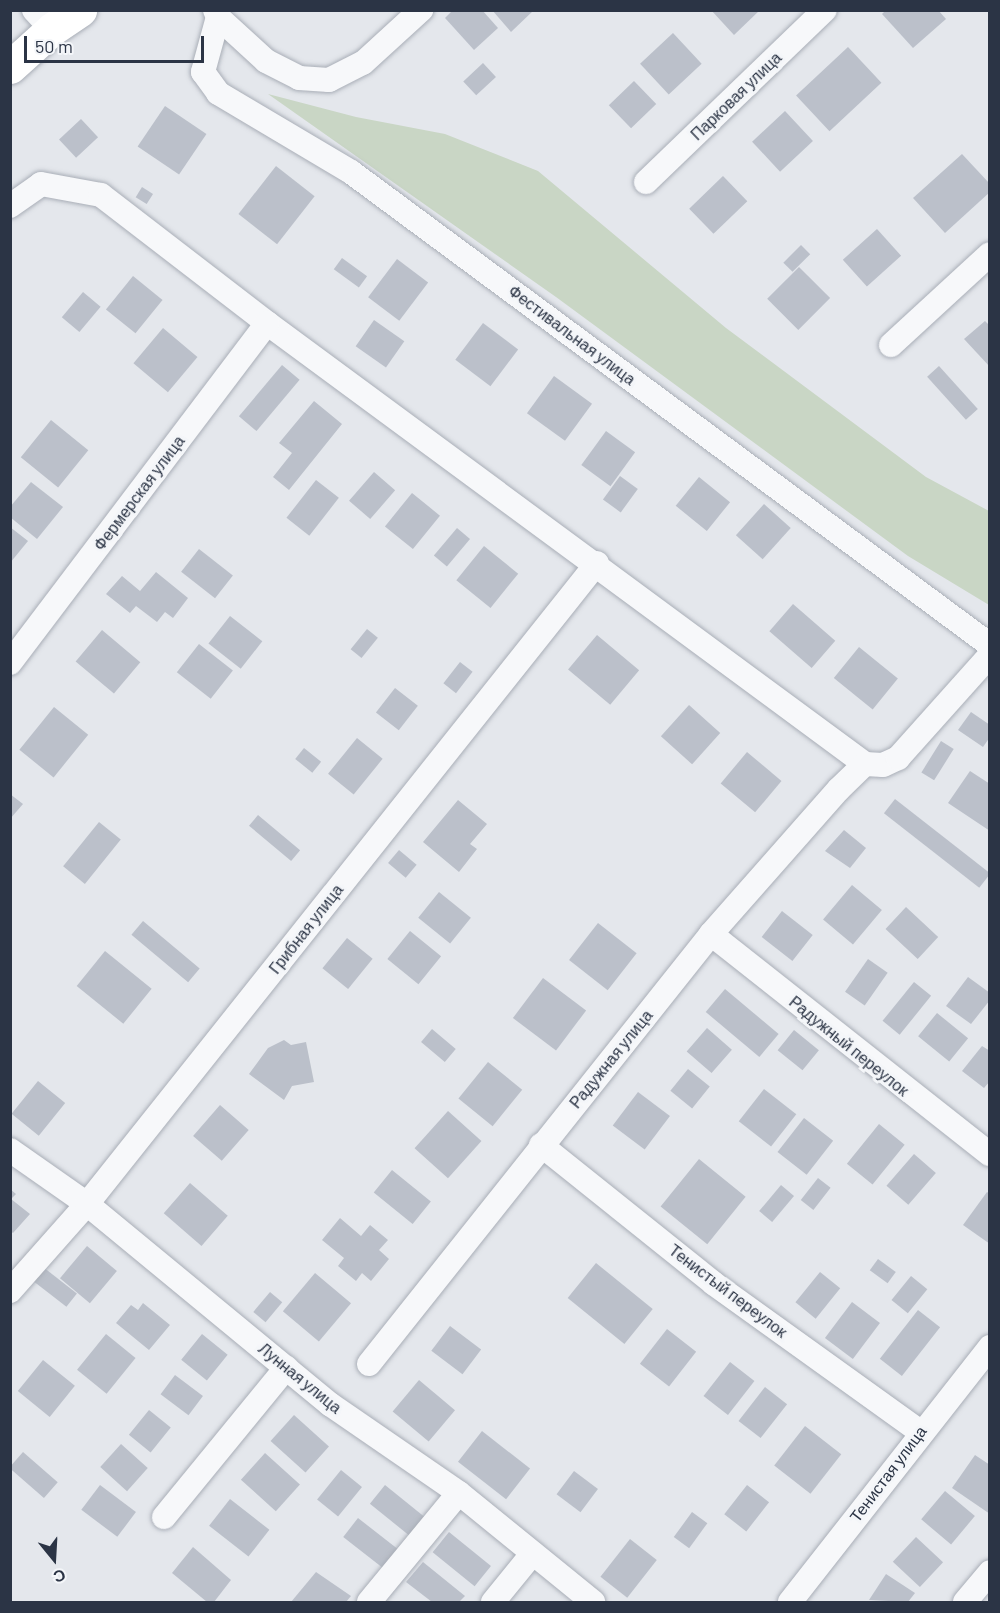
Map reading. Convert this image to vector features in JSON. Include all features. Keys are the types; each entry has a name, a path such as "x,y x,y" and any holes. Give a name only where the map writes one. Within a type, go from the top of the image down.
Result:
{"main road":[{"path":"10,68 43,20 80,10"}],"street":[{"path":"217,14 266,61 299,78 329,80 363,63 421,10"},
{"name":"Парковая улица","path":"646,182 825,10"},
{"name":"Фестивальная улица","path":"217,14 203,72 218,93 351,172 990,645"},
{"path":"10,206 41,184 101,195 267,323 597,563 866,764 883,765 898,758 990,655"},
{"path":"891,345 990,254"},
{"name":"Фермерская улица","path":"10,663 267,323"},
{"name":"Грибная улица","path":"10,1291 87,1204 597,563"},
{"name":"Радужная улица","path":"369,1364 711,934 839,789 866,764"},
{"name":"Радужный переулок","path":"711,934 990,1154"},
{"name":"Тенистый переулок","path":"541,1145 713,1282 920,1432"},
{"name":"Лунная улица","path":"10,1150 87,1204 331,1405 459,1493 593,1602"},
{"name":"Тенистая улица","path":"790,1602 920,1432 990,1347"},
{"path":"164,1517 286,1368"},
{"path":"369,1602 459,1493"},
{"path":"493,1602 533,1553"}],"green space":[{"path":"268,94 356,117 445,134 538,171 726,328 926,477 989,511 989,605 908,556 556,297"}],"building":[{"path":"453,10 482,10 498,28 474,50 445,18"},
{"path":"492,10 534,10 511,32"},
{"path":"711,10 760,10 734,35"},
{"path":"886,10 938,10 946,19 913,48 882,14"},
{"path":"673,33 702,64 669,94 640,64"},
{"path":"848,47 881,83 829,131 796,95"},
{"path":"483,63 496,77 476,95 463,81"},
{"path":"634,81 656,104 631,128 609,105"},
{"path":"165,106 206,134 179,175 138,147"},
{"path":"785,111 813,141 780,172 752,142"},
{"path":"81,119 98,137 76,158 59,139"},
{"path":"962,154 990,184 990,192 945,233 913,198"},
{"path":"276,166 315,196 277,244 238,214"},
{"path":"723,176 747,201 714,234 689,209"},
{"path":"142,187 153,194 147,204 136,197"},
{"path":"877,229 901,256 867,287 843,260"},
{"path":"801,245 810,254 793,272 783,263"},
{"path":"342,258 367,276 359,288 334,269"},
{"path":"397,259 428,282 399,321 368,297"},
{"path":"799,267 830,298 798,330 767,299"},
{"path":"133,276 163,300 135,333 106,309"},
{"path":"83,292 101,307 79,332 62,317"},
{"path":"374,320 404,341 386,367 356,346"},
{"path":"985,321 990,326 990,367 964,339"},
{"path":"483,323 518,349 490,386 455,360"},
{"path":"163,328 197,357 168,392 133,363"},
{"path":"282,365 300,380 257,431 239,416"},
{"path":"939,366 978,409 966,420 927,377"},
{"path":"554,376 592,404 565,441 527,413"},
{"path":"314,401 342,424 289,490 273,477 292,453 279,443"},
{"path":"51,420 88,450 58,488 21,457"},
{"path":"606,431 635,452 610,486 581,465"},
{"path":"374,472 395,490 370,519 349,501"},
{"path":"620,476 638,489 621,512 603,499"},
{"path":"699,477 730,502 707,531 676,506"},
{"path":"316,480 339,498 309,536 286,518"},
{"path":"31,482 63,507 37,539 10,517 10,507"},
{"path":"412,493 440,516 413,549 385,526"},
{"path":"764,504 791,528 763,559 736,535"},
{"path":"10,527 28,541 10,563"},
{"path":"457,528 470,539 447,567 434,556"},
{"path":"484,546 518,574 491,608 456,580"},
{"path":"199,549 233,575 215,598 181,572"},
{"path":"156,572 188,598 173,618 165,612 157,622 136,606 130,613 106,594 122,576 140,591"},
{"path":"793,604 835,641 812,668 769,631"},
{"path":"230,616 262,641 241,669 208,644"},
{"path":"367,629 378,638 362,658 351,649"},
{"path":"102,630 140,662 114,694 76,661"},
{"path":"597,635 639,670 610,705 568,669"},
{"path":"199,644 233,670 211,699 177,672"},
{"path":"859,647 898,678 873,710 834,678"},
{"path":"460,662 473,672 456,693 443,683"},
{"path":"395,688 418,706 399,730 376,712"},
{"path":"689,705 720,733 692,764 661,736"},
{"path":"54,707 88,735 54,777 19,750"},
{"path":"971,712 990,725 990,737 983,747 958,730"},
{"path":"357,738 383,759 354,795 328,774"},
{"path":"941,741 954,749 934,780 921,772"},
{"path":"304,748 321,762 312,773 295,759"},
{"path":"747,752 781,781 755,812 721,783"},
{"path":"970,771 990,784 990,831 948,803"},
{"path":"10,794 23,804 10,819"},
{"path":"895,799 990,873 979,888 884,813"},
{"path":"458,800 487,824 470,844 477,849 459,872 423,842"},
{"path":"258,815 300,850 291,861 249,826"},
{"path":"99,822 121,840 85,884 63,866"},
{"path":"844,830 866,848 850,868 825,851"},
{"path":"399,850 417,865 406,878 388,863"},
{"path":"852,885 882,910 853,945 823,919"},
{"path":"439,892 471,918 450,943 418,918"},
{"path":"906,907 938,937 918,959 886,929"},
{"path":"782,911 813,935 792,961 762,937"},
{"path":"143,921 200,969 188,982 131,935"},
{"path":"598,923 637,953 608,990 569,960"},
{"path":"410,931 441,956 418,984 387,959"},
{"path":"347,938 373,959 348,989 322,968"},
{"path":"105,951 152,989 123,1024 77,986"},
{"path":"868,959 888,973 865,1006 845,992"},
{"path":"968,977 990,993 990,1000 971,1024 946,1006"},
{"path":"543,978 586,1010 556,1050 513,1018"},
{"path":"914,982 931,996 900,1035 883,1021"},
{"path":"725,989 779,1034 759,1057 706,1012"},
{"path":"937,1013 968,1038 949,1061 918,1036"},
{"path":"707,1028 732,1050 712,1073 687,1051"},
{"path":"432,1029 456,1049 445,1062 421,1042"},
{"path":"794,1030 819,1050 803,1070 778,1050"},
{"path":"284,1040 291,1045 306,1042 314,1082 292,1086 284,1100 249,1074 268,1048"},
{"path":"982,1046 990,1051 990,1081 984,1088 962,1071"},
{"path":"488,1062 522,1090 493,1126 458,1099"},
{"path":"688,1069 710,1087 692,1108 670,1091"},
{"path":"38,1081 65,1103 39,1136 12,1114"},
{"path":"764,1089 796,1114 771,1147 739,1121"},
{"path":"638,1092 670,1116 645,1150 613,1126"},
{"path":"220,1105 249,1130 222,1161 193,1136"},
{"path":"448,1111 481,1141 448,1178 415,1148"},
{"path":"804,1118 833,1141 807,1175 778,1152"},
{"path":"879,1124 905,1145 873,1184 847,1164"},
{"path":"914,1154 936,1173 908,1205 886,1186"},
{"path":"699,1159 746,1197 707,1244 661,1206"},
{"path":"392,1170 431,1201 413,1224 374,1193"},
{"path":"818,1178 831,1188 813,1210 801,1200"},
{"path":"190,1183 228,1216 201,1246 164,1213"},
{"path":"781,1185 794,1196 772,1222 759,1211"},
{"path":"10,1189 16,1194 11,1199 30,1214 13,1233 10,1231"},
{"path":"987,1192 990,1194 990,1244 963,1225"},
{"path":"340,1218 361,1236 370,1225 388,1240 379,1250 389,1259 371,1281 362,1273 356,1281 338,1266 344,1258 322,1240"},
{"path":"87,1246 117,1271 90,1303 60,1278"},
{"path":"878,1259 896,1272 888,1283 870,1270"},
{"path":"596,1263 653,1309 624,1344 568,1298"},
{"path":"43,1267 77,1293 66,1307 33,1280"},
{"path":"820,1272 840,1288 816,1319 795,1302"},
{"path":"315,1273 351,1303 319,1342 283,1311"},
{"path":"911,1276 927,1289 908,1313 891,1300"},
{"path":"270,1292 282,1302 266,1322 253,1312"},
{"path":"852,1302 880,1323 853,1359 825,1338"},
{"path":"143,1303 170,1325 149,1350 116,1323 131,1305 138,1310"},
{"path":"918,1310 940,1327 902,1376 880,1359"},
{"path":"450,1326 481,1349 462,1374 431,1351"},
{"path":"667,1329 696,1352 669,1386 640,1364"},
{"path":"106,1334 136,1358 107,1394 77,1370"},
{"path":"202,1334 228,1355 207,1380 181,1360"},
{"path":"43,1360 75,1386 50,1417 18,1391"},
{"path":"730,1362 754,1381 728,1415 704,1396"},
{"path":"175,1375 203,1396 189,1415 161,1394"},
{"path":"419,1380 455,1410 429,1442 393,1411"},
{"path":"765,1387 787,1404 761,1438 739,1421"},
{"path":"149,1410 171,1428 151,1452 129,1435"},
{"path":"294,1415 329,1446 306,1472 271,1441"},
{"path":"805,1426 841,1454 810,1494 774,1465"},
{"path":"482,1431 530,1469 506,1499 458,1462"},
{"path":"121,1444 148,1468 127,1491 100,1467"},
{"path":"23,1452 58,1482 44,1498 10,1469"},
{"path":"265,1453 300,1484 276,1511 241,1480"},
{"path":"975,1455 990,1465 990,1514 952,1488"},
{"path":"341,1470 362,1487 338,1517 317,1500"},
{"path":"574,1471 598,1489 581,1512 557,1494"},
{"path":"100,1485 136,1512 117,1537 81,1510"},
{"path":"385,1485 425,1517 410,1536 370,1504"},
{"path":"747,1485 769,1502 746,1531 724,1514"},
{"path":"945,1491 975,1516 951,1544 921,1519"},
{"path":"230,1499 269,1530 248,1557 209,1526"},
{"path":"692,1512 707,1523 689,1548 674,1537"},
{"path":"358,1518 399,1550 384,1569 343,1537"},
{"path":"449,1532 491,1566 475,1586 433,1552"},
{"path":"916,1537 943,1562 920,1587 893,1562"},
{"path":"630,1539 657,1560 627,1598 600,1577"},
{"path":"193,1547 231,1580 214,1602 207,1602 172,1573"},
{"path":"423,1562 465,1596 459,1602 432,1602 406,1582"},
{"path":"316,1572 351,1596 346,1602 291,1602"},
{"path":"886,1574 915,1593 908,1602 869,1600"}]}
